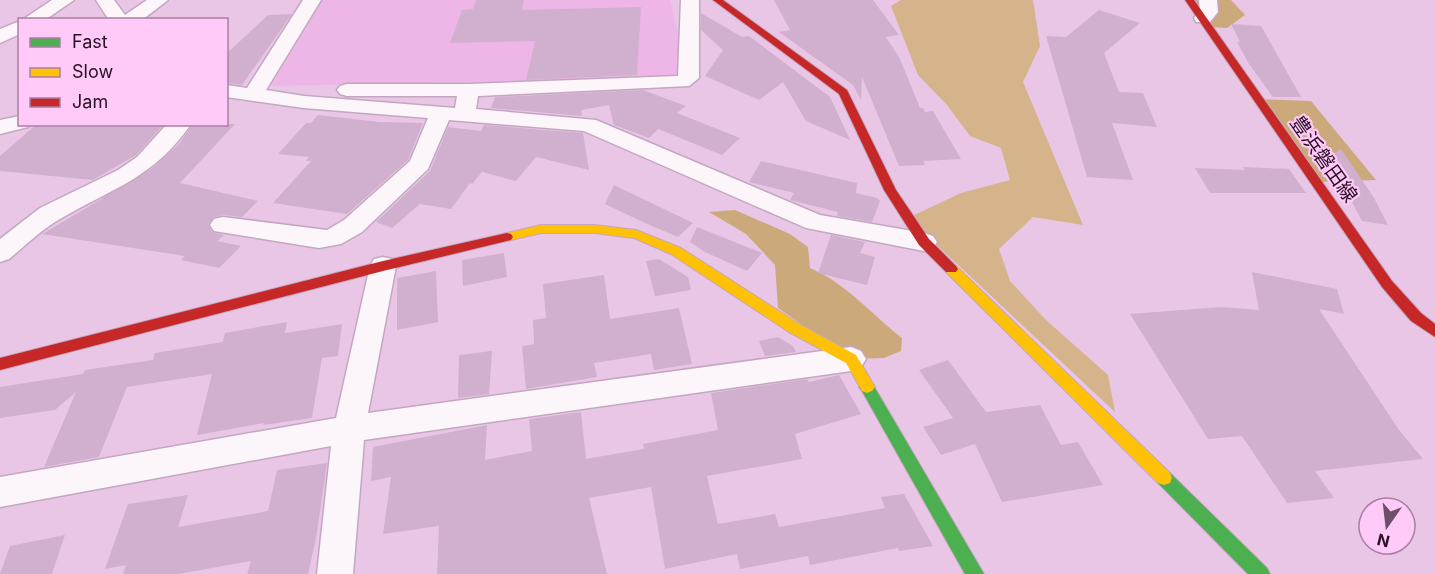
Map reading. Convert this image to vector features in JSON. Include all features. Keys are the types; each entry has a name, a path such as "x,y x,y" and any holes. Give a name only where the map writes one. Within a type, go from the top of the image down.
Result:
{"street":[{"path":"34,18 65,0"},
{"path":"105,0 118,18"},
{"path":"132,18 159,0"},
{"path":"255,91 307,0"},
{"path":"228,90 469,90 682,82 689,78 690,0"},
{"path":"717,0 843,92 890,190 924,242 1261,574"},
{"name":"豊浜磐田線","path":"1189,0 1205,9 1387,284 1416,317 1435,332"},
{"path":"0,37 18,27"},
{"path":"228,90 304,102 588,125 815,222 924,242"},
{"path":"223,225 319,239 332,238 353,226 420,164 469,90"},
{"path":"0,127 18,122"},
{"path":"0,253 49,214 126,175 145,162 178,126"},
{"path":"0,364 383,266 542,229 594,229 636,234 676,250 794,328 850,359 975,574"},
{"path":"335,574 349,429 383,266"},
{"path":"0,492 349,429 850,359"}],"shaded area":[{"path":"322,0 670,0 689,78 271,86"},
{"path":"901,0 1033,0 1040,46 1023,82 1083,225 1033,217 999,249 1010,281 1046,320 1108,375 1115,412 908,218 961,193 1010,180 1001,148 970,136 947,105 918,75 891,6"},
{"path":"1189,0 1231,0 1245,15 1227,28 1209,27"},
{"path":"1259,99 1311,101 1376,180 1316,182"},
{"path":"735,210 790,234 808,247 810,268 836,282 902,338 901,351 884,358 851,359 778,308 775,265 746,234 709,212"}],"building":[{"path":"476,0 524,0 522,10 641,7 637,75 526,80 535,41 450,43 462,10 473,9"},
{"path":"774,0 873,0 899,35 886,37 900,59 920,108 923,108 925,112 933,111 961,159 923,161 925,165 899,166 862,77 861,100 853,85 779,32 790,30"},
{"path":"1099,10 1140,23 1104,53 1119,92 1143,93 1157,127 1112,123 1133,180 1087,177 1046,36 1066,37"},
{"path":"701,13 742,37 749,36 830,97 850,140 806,121 783,82 759,100 705,76 723,50 701,30"},
{"path":"292,14 242,85 228,83 228,52 268,15"},
{"path":"1231,24 1261,26 1301,97 1273,97 1249,64 1237,42 1240,42"},
{"path":"643,90 686,106 677,113 740,138 722,155 658,129 649,138 614,125 609,105 581,110 582,116 491,108 495,97"},
{"path":"318,115 379,122 423,123 408,160 347,214 273,203 311,161 306,161 309,157 278,154 306,123 311,123"},
{"path":"235,124 180,183 258,201 242,217 223,215 214,217 208,224 212,232 224,235 217,241 241,246 219,268 181,260 185,256 42,234 149,171 179,144 192,126"},
{"path":"484,125 583,133 589,170 536,157 516,181 482,172 472,184 470,183 451,209 420,204 392,228 376,222 430,171 448,127 481,131"},
{"path":"35,126 162,126 136,155 93,180 0,171 0,156"},
{"path":"1341,149 1374,198 1388,225 1362,221 1348,194 1343,194 1317,158 1331,159 1330,156"},
{"path":"761,161 857,183 856,193 877,198 880,201 872,222 837,216 838,212 790,200 794,193 749,182"},
{"path":"1243,167 1289,169 1306,193 1210,193 1195,168 1245,170"},
{"path":"614,185 693,223 678,237 605,204"},
{"path":"697,227 762,253 747,271 705,252 690,242"},
{"path":"831,235 865,242 860,253 875,257 867,285 818,273"},
{"path":"504,253 507,277 463,286 462,260"},
{"path":"659,259 688,277 691,290 655,296 646,261"},
{"path":"436,271 438,322 397,330 397,278"},
{"path":"1252,272 1337,289 1344,314 1319,309 1399,430 1423,459 1315,471 1334,498 1287,503 1242,436 1208,439 1130,314 1221,307 1259,310"},
{"path":"604,275 610,319 679,308 692,364 654,370 651,354 594,363 597,377 526,389 522,346 534,344 533,320 546,318 543,284"},
{"path":"287,322 285,333 342,324 338,356 322,358 312,418 263,425 264,423 197,435 212,374 127,387 99,457 44,467 76,392 55,410 0,418 0,387 83,374 85,370 153,360 155,353 223,342 225,333"},
{"path":"778,337 793,346 796,352 765,356 759,341"},
{"path":"492,351 489,394 458,398 459,355"},
{"path":"948,360 986,412 1040,405 1061,445 1078,442 1103,485 1002,502 975,444 941,455 923,427 953,418 919,370"},
{"path":"839,375 861,414 795,434 802,459 707,476 718,524 775,514 779,527 885,508 881,497 904,494 933,546 899,551 898,548 810,565 808,556 740,569 737,554 665,569 651,487 589,498 607,574 437,574 439,526 383,534 391,477 371,481 373,447 487,425 485,460 532,451 529,419 581,412 586,459 644,449 643,444 718,430 711,393 807,379 809,382"},
{"path":"327,463 316,539 308,574 247,574 251,561 178,574 123,574 126,565 105,569 128,504 188,495 178,527 268,511 277,470"},
{"path":"65,535 52,574 0,574 10,546"}],"traffic: fast":[{"path":"867,387 975,574"},
{"path":"1164,478 1261,574"}],"traffic: slow":[{"path":"507,237 541,229 594,229 636,234 676,251 794,328 851,359 867,387"},
{"path":"951,269 1164,478"}],"traffic: jam":[{"path":"717,0 843,92 890,190 924,242 951,269"},
{"path":"1189,0 1387,284 1416,317 1435,332"},
{"path":"0,364 383,266 507,237"}]}
